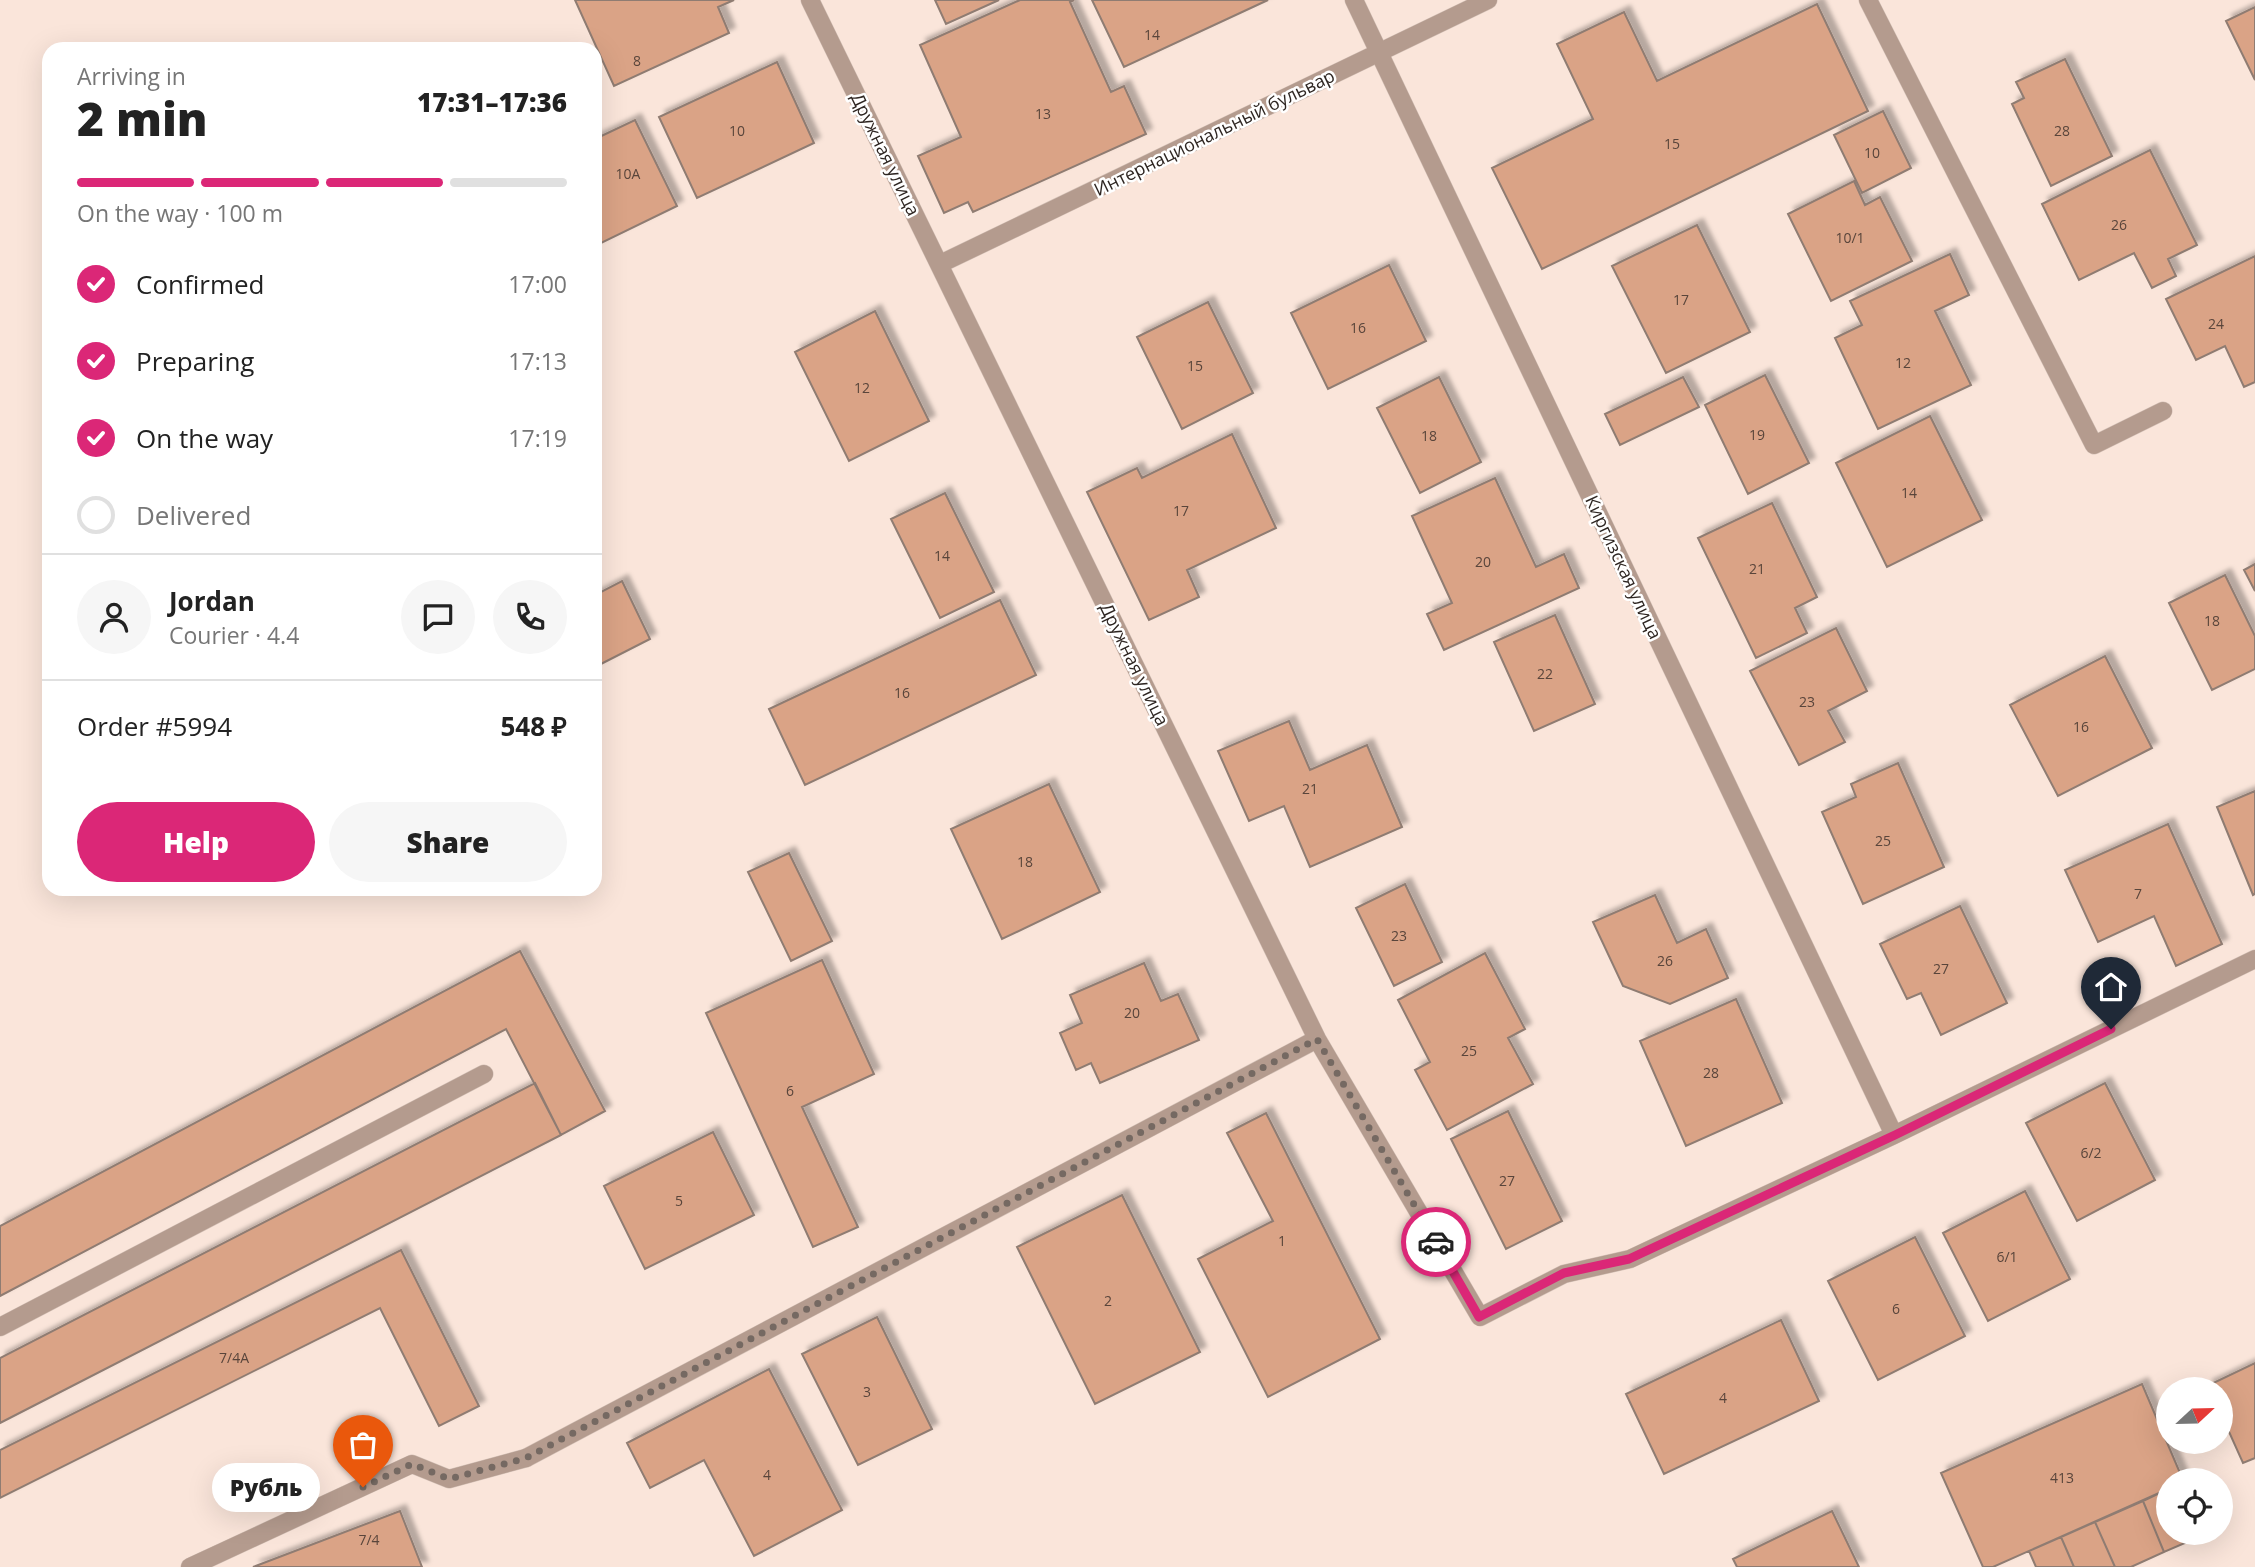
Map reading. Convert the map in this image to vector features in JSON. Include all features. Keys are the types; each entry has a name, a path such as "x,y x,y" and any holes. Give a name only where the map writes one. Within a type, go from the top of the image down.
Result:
{"street":[{"name":"Дружная улица","path":"810,0 1317,1039 1479,1317 1564,1273 1629,1259 1895,1135"},
{"name":"Киргизская улица","path":"1354,0 1895,1135"},
{"name":"Интернациональный бульвар","path":"940,264 1488,0"},
{"path":"1868,0 2094,444 2162,411"},
{"path":"1895,1135 2255,959"},
{"path":"190,1567 412,1464 449,1479 526,1458 1317,1039"},
{"path":"0,1327 484,1074"}],"building":[{"path":"575,0 734,0 718,7 729,33 614,86 602,60 602,42 594,42"},
{"path":"935,0 999,0 946,24"},
{"path":"1020,0 1074,0 1070,2 1111,92 1124,86 1146,134 973,212 968,202 944,213 918,156 961,137 920,45"},
{"path":"1092,0 1268,0 1124,67"},
{"path":"1817,4 1868,111 1542,269 1492,168 1593,119 1557,44 1624,12 1657,81"},
{"path":"2255,7 2255,80 2226,21"},
{"path":"2065,59 2112,156 2051,186 2012,104 2024,98 2016,82"},
{"path":"777,62 814,143 697,198 659,117"},
{"path":"1883,111 1911,168 1862,193 1834,135"},
{"path":"635,120 677,206 602,243 602,136"},
{"path":"2150,150 2197,245 2168,259 2176,276 2152,288 2134,253 2079,280 2042,204"},
{"path":"1854,181 1865,205 1880,197 1912,261 1831,301 1788,214"},
{"path":"1697,225 1750,332 1666,373 1612,266"},
{"path":"1950,254 1969,295 1935,311 1971,385 1878,429 1835,338 1862,325 1850,301"},
{"path":"2255,256 2255,382 2244,387 2225,346 2196,360 2166,299"},
{"path":"1389,265 1426,341 1328,389 1291,313"},
{"path":"1208,302 1253,393 1182,429 1137,337"},
{"path":"875,311 929,421 849,461 795,352"},
{"path":"1765,375 1809,463 1748,494 1705,405"},
{"path":"1439,377 1481,462 1420,493 1377,408"},
{"path":"1683,377 1699,407 1620,445 1605,414"},
{"path":"1930,416 1982,520 1887,567 1836,463"},
{"path":"1232,434 1276,528 1187,570 1199,597 1149,620 1087,492 1137,468 1142,478"},
{"path":"1495,478 1536,567 1564,554 1579,588 1444,650 1427,614 1452,603 1412,516"},
{"path":"945,493 994,592 940,618 891,519"},
{"path":"1772,503 1817,597 1795,608 1807,633 1756,658 1698,538"},
{"path":"2255,564 2255,591 2244,570"},
{"path":"2225,575 2255,636 2255,669 2212,690 2169,603"},
{"path":"622,581 650,639 602,663 602,591"},
{"path":"1000,600 1036,675 805,785 769,709"},
{"path":"1555,615 1595,704 1534,731 1494,642"},
{"path":"1836,628 1867,691 1828,711 1845,742 1799,765 1750,671"},
{"path":"2105,656 2152,748 2058,796 2010,705"},
{"path":"1289,721 1310,770 1367,745 1402,827 1310,867 1284,806 1249,821 1218,751"},
{"path":"1898,763 1944,867 1863,904 1822,812 1856,797 1851,784"},
{"path":"1049,784 1100,892 1002,939 951,829"},
{"path":"2255,791 2255,894 2253,895 2217,807"},
{"path":"2168,824 2222,944 2176,966 2154,916 2098,942 2065,870"},
{"path":"789,853 832,941 791,961 748,872"},
{"path":"1405,884 1442,962 1394,986 1356,908"},
{"path":"1655,895 1677,943 1706,929 1728,978 1670,1004 1623,986 1593,922"},
{"path":"1960,906 2007,1003 1941,1035 1921,993 1907,999 1880,944"},
{"path":"520,951 605,1111 561,1135 506,1029 0,1296 0,1226"},
{"path":"1485,953 1525,1029 1508,1038 1533,1084 1447,1130 1415,1070 1430,1062 1398,1000"},
{"path":"822,960 874,1074 802,1107 858,1227 813,1247 706,1013"},
{"path":"1144,963 1161,1001 1178,994 1199,1040 1100,1083 1091,1063 1076,1070 1060,1033 1082,1023 1070,995"},
{"path":"1736,999 1782,1103 1686,1146 1640,1041"},
{"path":"535,1083 561,1135 0,1423 0,1358"},
{"path":"2105,1083 2155,1180 2077,1221 2026,1123"},
{"path":"1508,1111 1562,1221 1506,1249 1451,1139"},
{"path":"1266,1113 1380,1339 1268,1397 1198,1259 1273,1221 1227,1133"},
{"path":"713,1132 754,1215 645,1269 604,1186"},
{"path":"2025,1191 2070,1279 1988,1321 1943,1233"},
{"path":"1122,1195 1200,1352 1095,1404 1017,1247"},
{"path":"1915,1237 1965,1336 1878,1380 1828,1281"},
{"path":"401,1250 479,1406 439,1426 380,1308 0,1498 0,1450"},
{"path":"877,1317 932,1429 858,1465 802,1354"},
{"path":"1781,1320 1819,1401 1664,1474 1626,1394"},
{"path":"2255,1363 2255,1458 2243,1463 2233,1441 2233,1377 2226,1377"},
{"path":"769,1369 842,1510 754,1556 704,1460 650,1488 627,1443"},
{"path":"2142,1384 2156,1417 2156,1454 2172,1454 2178,1468 2156,1468 2156,1494 1993,1567 1983,1567 1941,1473"},
{"path":"2156,1495 2156,1533 2143,1501"},
{"path":"2143,1501 2156,1533 2156,1545 2161,1545 2164,1552 2131,1567 2115,1567 2095,1522"},
{"path":"400,1511 422,1567 253,1567"},
{"path":"1832,1511 1859,1567 1737,1567 1733,1559"},
{"path":"2095,1522 2115,1567 2074,1567 2061,1537"},
{"path":"2061,1537 2074,1567 2036,1567 2029,1551"},
{"path":"2161,1545 2180,1545 2164,1552"}],"way so far":[{"path":"363,1487 412,1464 449,1479 526,1458 1317,1039 1436,1242"}],"place":[{"name":"Рубль","path":"363,1487"}],"route":[{"path":"1436,1242 1479,1317 1564,1273 1629,1259 1895,1135 2111,1029"}]}
